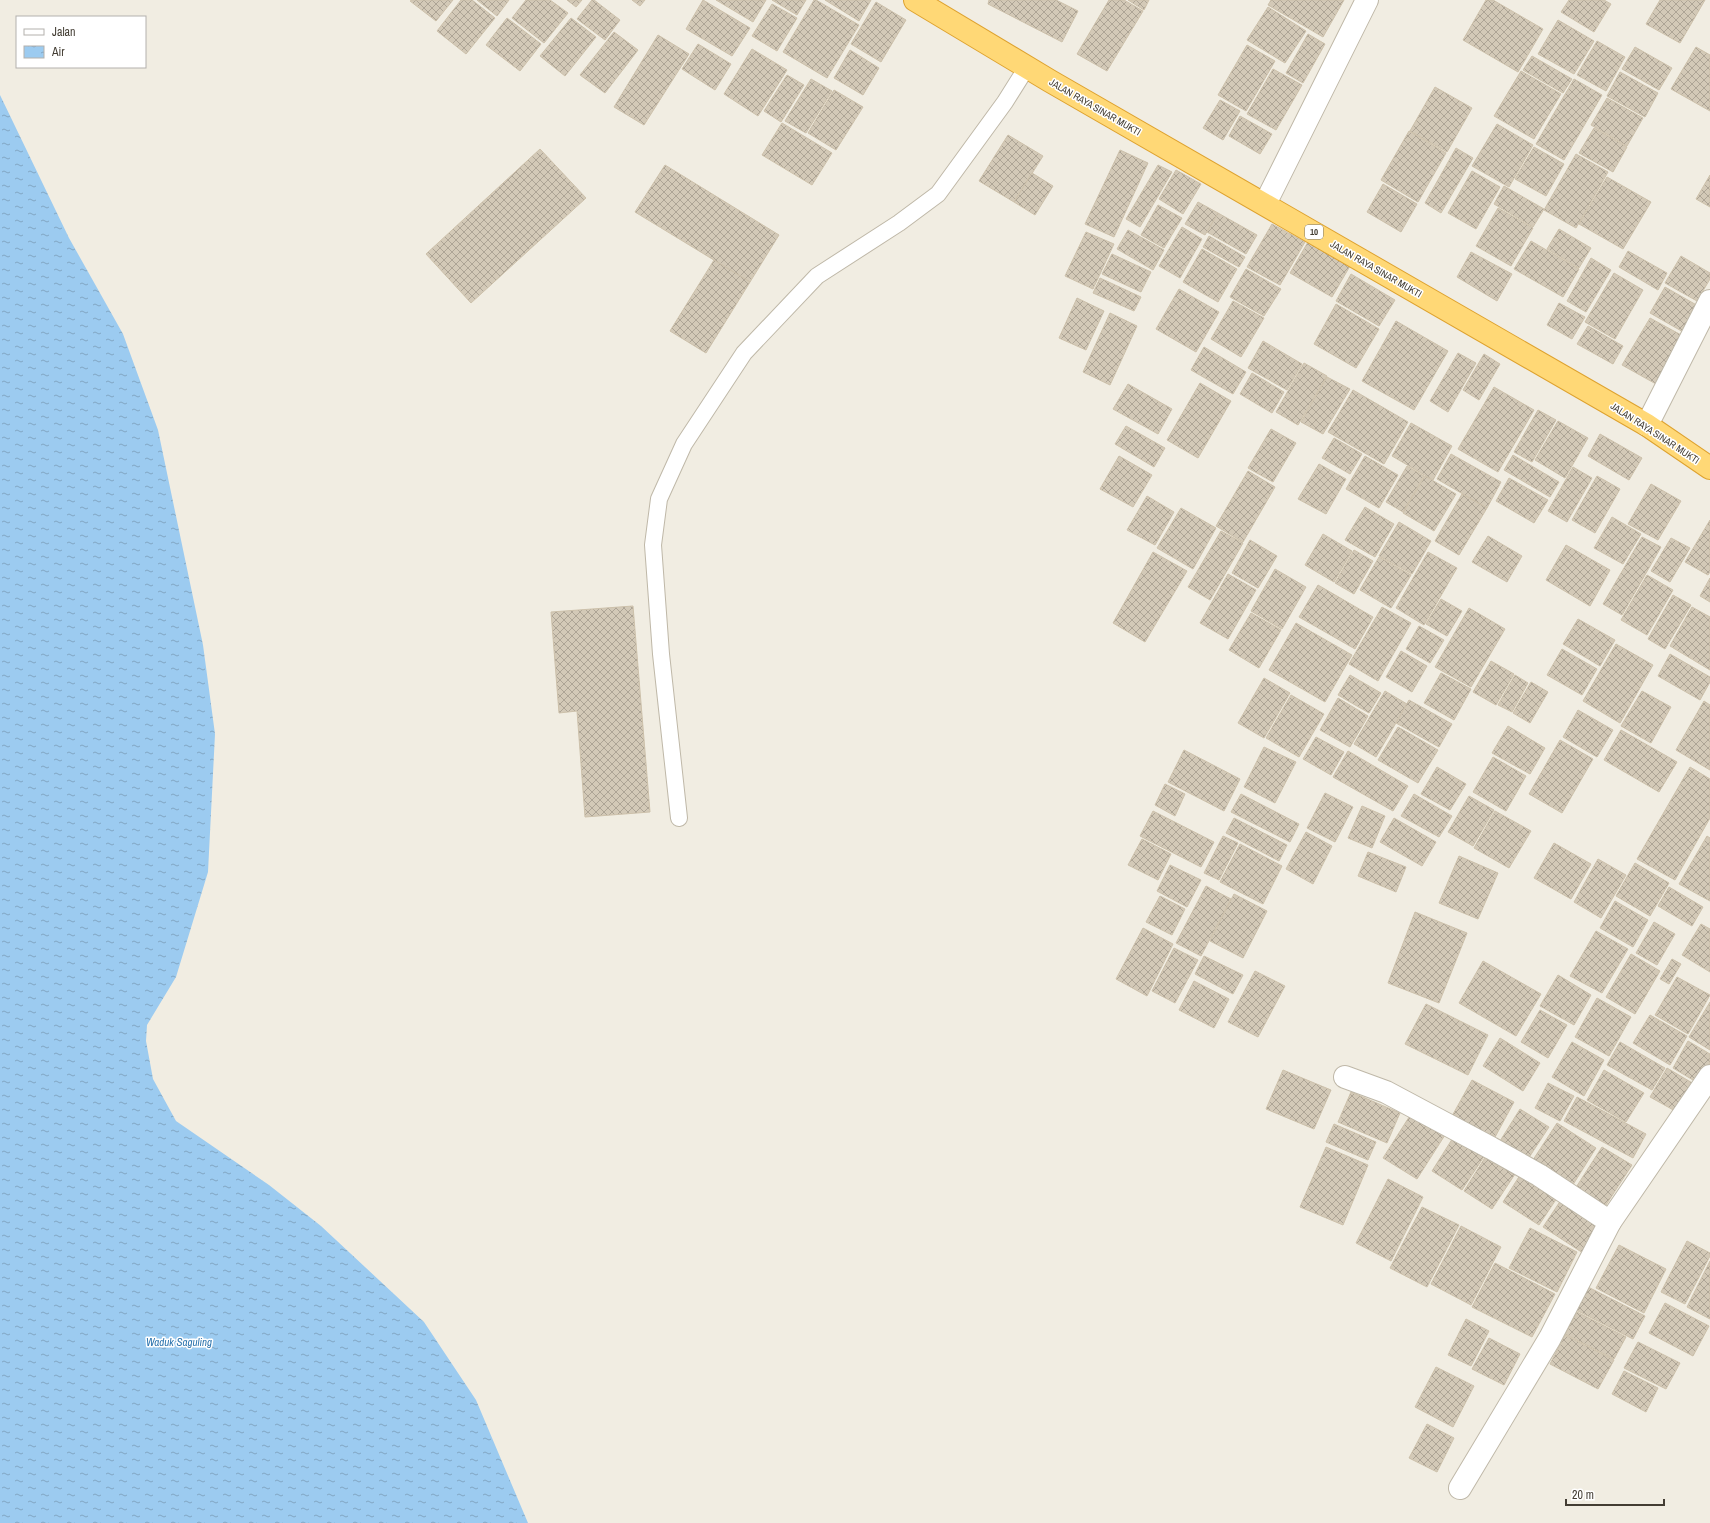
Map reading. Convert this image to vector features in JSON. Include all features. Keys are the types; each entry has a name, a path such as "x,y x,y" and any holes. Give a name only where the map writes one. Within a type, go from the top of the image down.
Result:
{"highway":[{"name":"JALAN RAYA SINAR MUKTI","path":"915,0 1027,67 1647,425 1710,468"}],"street":[{"path":"1265,204 1367,0"},
{"path":"1647,425 1710,301"},
{"path":"1460,1488 1550,1338 1610,1222 1710,1076"},
{"path":"1345,1077 1386,1092 1539,1174 1610,1222"}],"lane":[{"path":"680,818 661,654 653,545 659,499 684,444 744,353 817,276 898,223 938,194 1005,102 1027,67"}],"water":[{"name":"Waduk Saguling","path":"0,95 69,238 123,334 158,430 203,645 215,734 208,872 176,977 147,1025 146,1041 153,1079 176,1121 269,1185 321,1226 424,1322 476,1400 528,1523 0,1523"}],"building":[{"path":"453,0 436,21 410,1"},
{"path":"461,0 472,0 495,18 466,54 437,31"},
{"path":"477,0 509,0 497,16"},
{"path":"526,0 550,0 568,13 544,43 512,18"},
{"path":"567,0 582,0 576,7"},
{"path":"592,0 620,20 605,40 577,19"},
{"path":"632,0 645,0 640,6"},
{"path":"703,0 750,28 732,56 686,29"},
{"path":"716,0 766,0 753,22"},
{"path":"772,0 806,0 797,15"},
{"path":"814,0 859,25 827,78 783,52"},
{"path":"825,0 871,0 859,21"},
{"path":"989,0 1056,0 1078,11 1062,42 988,4"},
{"path":"1109,0 1124,0 1143,11 1107,71 1077,54"},
{"path":"1128,0 1149,0 1144,10"},
{"path":"1271,0 1344,0 1323,37 1268,5"},
{"path":"1486,0 1493,0 1543,29 1518,72 1463,40"},
{"path":"1569,0 1604,0 1611,4 1594,32 1561,12"},
{"path":"1660,0 1705,0 1680,43 1646,24"},
{"path":"876,2 906,20 881,62 851,44"},
{"path":"772,4 797,18 777,51 752,36"},
{"path":"1268,7 1306,31 1285,63 1247,40"},
{"path":"507,18 541,44 520,71 486,45"},
{"path":"571,18 596,37 565,76 540,56"},
{"path":"1558,20 1594,41 1574,74 1538,54"},
{"path":"614,32 638,50 605,93 580,75"},
{"path":"1308,34 1325,44 1303,83 1286,73"},
{"path":"658,35 689,54 644,125 614,107"},
{"path":"1597,41 1625,57 1606,91 1577,75"},
{"path":"698,44 731,64 715,90 682,69"},
{"path":"1247,45 1275,61 1246,111 1218,95"},
{"path":"1635,47 1672,68 1659,90 1622,69"},
{"path":"1696,47 1710,55 1710,111 1671,89"},
{"path":"752,49 787,70 758,116 724,94"},
{"path":"850,50 879,68 863,95 834,78"},
{"path":"1532,56 1572,79 1563,93 1523,70"},
{"path":"1273,69 1302,85 1276,130 1247,114"},
{"path":"1521,71 1561,94 1534,139 1494,116"},
{"path":"1620,72 1658,93 1645,117 1607,96"},
{"path":"787,75 804,85 781,122 764,111"},
{"path":"811,79 832,91 806,133 785,121"},
{"path":"1574,79 1602,95 1564,160 1536,144"},
{"path":"1435,87 1472,108 1447,152 1410,131"},
{"path":"834,90 863,107 836,150 808,133"},
{"path":"1607,98 1643,118 1627,146 1591,125"},
{"path":"1220,100 1240,111 1223,140 1203,128"},
{"path":"1240,116 1272,134 1260,154 1229,136"},
{"path":"782,123 832,153 812,185 762,155"},
{"path":"1497,124 1533,145 1509,187 1472,166"},
{"path":"1594,128 1627,147 1613,172 1579,153"},
{"path":"1409,131 1446,153 1418,202 1381,180"},
{"path":"1008,135 1043,156 1014,202 979,181"},
{"path":"1534,147 1564,164 1546,196 1515,179"},
{"path":"1456,148 1473,158 1441,213 1425,203"},
{"path":"540,149 586,198 471,303 426,254"},
{"path":"1120,150 1148,163 1114,237 1085,224"},
{"path":"1576,154 1608,172 1576,228 1544,210"},
{"path":"665,165 779,235 750,282 635,212"},
{"path":"1158,165 1172,172 1140,227 1126,219"},
{"path":"1176,170 1201,184 1183,214 1159,199"},
{"path":"1472,171 1500,187 1476,229 1448,213"},
{"path":"1032,173 1053,186 1035,215 1014,202"},
{"path":"1710,175 1710,207 1696,199"},
{"path":"1607,177 1651,202 1623,249 1579,224"},
{"path":"1383,184 1417,204 1401,232 1367,212"},
{"path":"1504,186 1544,209 1533,227 1494,204"},
{"path":"1198,202 1218,213 1205,235 1185,224"},
{"path":"1158,205 1182,218 1164,248 1141,235"},
{"path":"1498,208 1533,228 1511,266 1476,246"},
{"path":"1218,213 1257,235 1246,254 1207,232"},
{"path":"1272,224 1305,242 1280,285 1247,267"},
{"path":"1182,227 1202,239 1180,278 1159,266"},
{"path":"1559,229 1591,248 1579,268 1547,249"},
{"path":"1128,230 1164,250 1153,270 1117,249"},
{"path":"1086,232 1114,244 1093,289 1065,276"},
{"path":"1209,236 1245,257 1239,267 1203,247"},
{"path":"1531,241 1579,269 1563,297 1514,269"},
{"path":"1308,242 1350,266 1332,297 1290,273"},
{"path":"1202,249 1237,269 1218,302 1183,282"},
{"path":"1628,251 1667,273 1658,290 1619,267"},
{"path":"1471,252 1512,274 1497,301 1457,277"},
{"path":"1112,254 1151,272 1141,292 1102,274"},
{"path":"1681,256 1710,273 1710,279 1697,301 1665,283"},
{"path":"1591,258 1611,270 1586,312 1567,301"},
{"path":"714,260 750,282 706,353 670,331"},
{"path":"1246,269 1281,289 1264,316 1230,297"},
{"path":"1614,273 1643,290 1615,339 1585,322"},
{"path":"1351,274 1395,300 1379,326 1336,301"},
{"path":"1100,278 1141,297 1134,311 1093,293"},
{"path":"1665,287 1700,307 1685,333 1650,313"},
{"path":"1179,289 1219,312 1196,352 1156,329"},
{"path":"1077,298 1104,311 1086,350 1059,338"},
{"path":"1233,301 1264,318 1241,357 1211,339"},
{"path":"1559,303 1585,317 1572,339 1547,325"},
{"path":"1336,304 1379,329 1356,368 1314,344"},
{"path":"1110,313 1137,326 1110,385 1083,372"},
{"path":"1650,318 1683,336 1656,384 1622,365"},
{"path":"1396,321 1448,351 1414,410 1362,381"},
{"path":"1588,326 1623,346 1613,364 1577,344"},
{"path":"1263,341 1302,364 1287,390 1248,368"},
{"path":"1204,347 1246,372 1233,394 1191,370"},
{"path":"1458,353 1476,363 1448,412 1430,401"},
{"path":"1484,354 1500,364 1479,400 1463,390"},
{"path":"1304,363 1327,376 1298,425 1276,412"},
{"path":"1252,373 1284,392 1272,413 1240,394"},
{"path":"1327,377 1350,389 1323,434 1301,422"},
{"path":"1200,383 1231,401 1198,458 1167,440"},
{"path":"1128,384 1172,409 1158,434 1113,409"},
{"path":"1494,387 1534,410 1498,472 1458,449"},
{"path":"1353,390 1408,422 1384,464 1328,432"},
{"path":"1538,410 1556,420 1532,462 1514,452"},
{"path":"1558,421 1588,438 1565,478 1535,460"},
{"path":"1411,423 1452,446 1433,480 1392,456"},
{"path":"1126,426 1165,448 1154,467 1115,444"},
{"path":"1271,429 1296,443 1273,482 1248,468"},
{"path":"1600,434 1642,458 1629,480 1588,456"},
{"path":"1334,438 1362,454 1350,474 1322,458"},
{"path":"1451,454 1501,482 1487,508 1437,479"},
{"path":"1513,455 1559,482 1550,497 1504,470"},
{"path":"1119,456 1152,475 1133,507 1100,489"},
{"path":"1365,456 1398,475 1379,508 1346,489"},
{"path":"1319,464 1346,479 1326,514 1298,499"},
{"path":"1407,466 1424,476 1403,512 1386,502"},
{"path":"1573,467 1592,478 1567,522 1548,511"},
{"path":"1248,471 1275,487 1243,542 1216,526"},
{"path":"1425,476 1456,494 1434,531 1403,513"},
{"path":"1597,476 1620,489 1595,533 1572,520"},
{"path":"1509,478 1548,500 1534,523 1496,501"},
{"path":"1651,484 1681,501 1658,540 1628,524"},
{"path":"1462,494 1487,508 1459,555 1435,541"},
{"path":"1147,496 1174,512 1155,545 1127,530"},
{"path":"1365,507 1394,524 1375,557 1345,540"},
{"path":"1181,508 1216,528 1193,569 1157,548"},
{"path":"1612,517 1641,534 1623,564 1594,548"},
{"path":"1710,520 1710,572 1708,575 1685,562"},
{"path":"1399,522 1431,541 1412,574 1379,556"},
{"path":"1221,531 1243,543 1210,600 1188,587"},
{"path":"1323,534 1352,551 1334,582 1305,565"},
{"path":"1488,536 1522,556 1507,582 1472,562"},
{"path":"1642,537 1661,547 1622,615 1603,604"},
{"path":"1671,538 1690,548 1670,582 1651,571"},
{"path":"1250,540 1277,556 1258,588 1232,573"},
{"path":"1566,545 1610,570 1590,606 1546,580"},
{"path":"1354,550 1373,561 1354,594 1335,583"},
{"path":"1153,552 1187,571 1145,642 1113,623"},
{"path":"1428,552 1457,568 1424,625 1396,608"},
{"path":"1379,557 1411,575 1391,608 1360,590"},
{"path":"1275,569 1306,587 1282,629 1251,611"},
{"path":"1228,574 1256,590 1228,639 1200,623"},
{"path":"1647,575 1673,590 1647,635 1621,620"},
{"path":"1710,578 1710,602 1700,596"},
{"path":"1318,585 1373,617 1355,649 1299,617"},
{"path":"1673,595 1691,605 1665,649 1648,639"},
{"path":"1441,599 1462,611 1447,636 1426,624"},
{"path":"633,606 650,812 585,817 577,711 559,713 551,612"},
{"path":"1382,607 1411,623 1378,681 1349,664"},
{"path":"1692,607 1710,617 1710,670 1670,646"},
{"path":"1469,608 1505,629 1471,687 1435,667"},
{"path":"1251,613 1281,630 1259,668 1229,650"},
{"path":"1578,619 1615,640 1600,666 1563,644"},
{"path":"1296,623 1352,655 1325,702 1269,670"},
{"path":"1419,626 1444,640 1430,663 1406,649"},
{"path":"1616,644 1653,665 1620,723 1583,701"},
{"path":"1562,649 1597,669 1582,695 1547,675"},
{"path":"1401,651 1427,666 1412,692 1386,677"},
{"path":"1670,654 1710,677 1710,682 1700,700 1658,676"},
{"path":"1491,661 1514,674 1496,705 1473,692"},
{"path":"1441,673 1471,689 1454,720 1424,703"},
{"path":"1350,675 1381,693 1369,713 1338,695"},
{"path":"1515,675 1528,683 1512,712 1498,705"},
{"path":"1264,678 1290,693 1264,738 1238,723"},
{"path":"1531,682 1548,692 1530,723 1513,713"},
{"path":"1385,691 1407,704 1376,757 1354,744"},
{"path":"1642,691 1671,707 1651,743 1621,726"},
{"path":"1291,695 1324,714 1299,757 1266,738"},
{"path":"1338,698 1368,716 1350,747 1320,730"},
{"path":"1409,700 1452,724 1439,747 1396,723"},
{"path":"1704,701 1710,705 1710,770 1676,750"},
{"path":"1578,710 1613,730 1597,757 1563,737"},
{"path":"1508,726 1545,748 1530,774 1492,753"},
{"path":"1398,727 1438,750 1418,783 1378,760"},
{"path":"1621,730 1677,762 1659,792 1604,760"},
{"path":"1316,737 1344,752 1331,775 1303,759"},
{"path":"1560,740 1593,759 1562,813 1529,794"},
{"path":"1264,747 1296,762 1275,803 1244,787"},
{"path":"1184,750 1240,779 1224,811 1168,782"},
{"path":"1348,751 1408,786 1393,811 1333,777"},
{"path":"1493,757 1526,776 1506,811 1473,792"},
{"path":"1437,767 1466,784 1450,810 1421,794"},
{"path":"1690,767 1710,779 1710,818 1675,880 1637,859"},
{"path":"1165,784 1185,794 1175,816 1155,805"},
{"path":"1325,793 1353,807 1335,842 1307,828"},
{"path":"1241,794 1299,824 1290,842 1231,812"},
{"path":"1414,794 1452,816 1439,837 1401,816"},
{"path":"1469,796 1494,810 1473,846 1448,832"},
{"path":"1362,806 1385,816 1372,848 1348,838"},
{"path":"1153,811 1214,842 1201,867 1140,836"},
{"path":"1495,811 1531,831 1509,868 1474,848"},
{"path":"1234,818 1287,845 1279,861 1226,833"},
{"path":"1394,818 1436,842 1422,866 1380,842"},
{"path":"1306,832 1332,846 1313,884 1286,869"},
{"path":"1223,836 1238,843 1219,880 1204,873"},
{"path":"1707,836 1710,838 1710,901 1679,884"},
{"path":"1142,839 1171,854 1158,880 1128,865"},
{"path":"1554,843 1591,864 1571,899 1534,878"},
{"path":"1240,844 1282,866 1263,904 1220,882"},
{"path":"1368,852 1406,867 1396,892 1358,876"},
{"path":"1459,856 1498,873 1478,919 1439,903"},
{"path":"1598,859 1626,875 1601,918 1574,902"},
{"path":"1635,863 1669,883 1650,916 1616,896"},
{"path":"1170,865 1201,880 1187,907 1157,891"},
{"path":"1206,886 1231,899 1201,956 1176,943"},
{"path":"1669,887 1703,907 1692,926 1658,906"},
{"path":"1234,894 1267,911 1243,958 1210,941"},
{"path":"1160,896 1185,909 1172,935 1146,922"},
{"path":"1615,901 1648,920 1633,947 1600,928"},
{"path":"1415,912 1467,933 1439,1003 1388,983"},
{"path":"1654,922 1675,934 1657,965 1636,953"},
{"path":"1701,924 1710,929 1710,972 1682,955"},
{"path":"1143,928 1173,944 1147,996 1116,979"},
{"path":"1596,931 1628,949 1602,993 1570,976"},
{"path":"1174,948 1198,960 1175,1003 1152,991"},
{"path":"1631,954 1660,971 1635,1014 1606,997"},
{"path":"1204,956 1243,975 1233,994 1195,974"},
{"path":"1672,959 1681,964 1669,984 1660,979"},
{"path":"1483,961 1541,994 1516,1036 1459,1003"},
{"path":"1255,971 1285,986 1258,1037 1228,1022"},
{"path":"1558,975 1591,995 1574,1025 1540,1006"},
{"path":"1677,977 1710,995 1688,1034 1655,1015"},
{"path":"1194,981 1229,999 1214,1028 1179,1010"},
{"path":"1597,998 1631,1017 1609,1056 1575,1037"},
{"path":"1710,1002 1710,1050 1689,1037"},
{"path":"1426,1004 1488,1035 1468,1075 1405,1044"},
{"path":"1540,1010 1567,1025 1548,1058 1521,1042"},
{"path":"1650,1015 1687,1036 1670,1065 1633,1043"},
{"path":"1500,1038 1540,1063 1523,1091 1483,1066"},
{"path":"1688,1041 1710,1054 1710,1063 1698,1083 1673,1068"},
{"path":"1572,1042 1604,1060 1584,1096 1552,1077"},
{"path":"1620,1042 1665,1068 1652,1090 1607,1065"},
{"path":"1667,1068 1694,1084 1677,1112 1650,1097"},
{"path":"1283,1070 1331,1090 1314,1129 1266,1109"},
{"path":"1604,1070 1644,1093 1626,1122 1587,1100"},
{"path":"1472,1080 1514,1102 1494,1139 1452,1116"},
{"path":"1548,1083 1574,1096 1560,1121 1535,1108"},
{"path":"1351,1092 1400,1113 1387,1143 1338,1122"},
{"path":"1577,1097 1646,1134 1633,1158 1564,1121"},
{"path":"1520,1109 1549,1127 1528,1159 1500,1141"},
{"path":"1411,1114 1445,1135 1417,1179 1383,1158"},
{"path":"1557,1123 1596,1148 1569,1191 1529,1166"},
{"path":"1334,1124 1376,1142 1368,1160 1326,1142"},
{"path":"1456,1133 1487,1152 1462,1190 1432,1171"},
{"path":"1326,1147 1368,1165 1343,1225 1300,1207"},
{"path":"1602,1147 1632,1165 1602,1211 1573,1192"},
{"path":"1491,1148 1519,1168 1492,1209 1464,1191"},
{"path":"1522,1172 1559,1195 1539,1225 1503,1202"},
{"path":"1388,1179 1423,1197 1391,1261 1356,1243"},
{"path":"1563,1197 1602,1222 1583,1253 1543,1227"},
{"path":"1422,1207 1459,1225 1427,1287 1390,1268"},
{"path":"1461,1226 1501,1247 1471,1305 1431,1284"},
{"path":"1530,1228 1577,1252 1557,1292 1509,1268"},
{"path":"1687,1241 1710,1253 1710,1256 1685,1304 1661,1292"},
{"path":"1619,1245 1666,1269 1644,1313 1596,1288"},
{"path":"1710,1261 1710,1319 1687,1307"},
{"path":"1495,1263 1555,1294 1532,1337 1472,1307"},
{"path":"1588,1287 1645,1316 1633,1339 1576,1310"},
{"path":"1665,1303 1709,1326 1693,1356 1649,1333"},
{"path":"1577,1312 1626,1337 1614,1359 1565,1334"},
{"path":"1466,1319 1489,1331 1471,1366 1448,1355"},
{"path":"1565,1335 1614,1360 1598,1389 1550,1364"},
{"path":"1489,1338 1520,1354 1504,1385 1472,1369"},
{"path":"1638,1342 1680,1363 1666,1389 1624,1368"},
{"path":"1436,1367 1474,1386 1453,1427 1415,1407"},
{"path":"1624,1371 1658,1388 1646,1412 1612,1394"},
{"path":"1427,1424 1454,1438 1437,1472 1409,1458"}]}
